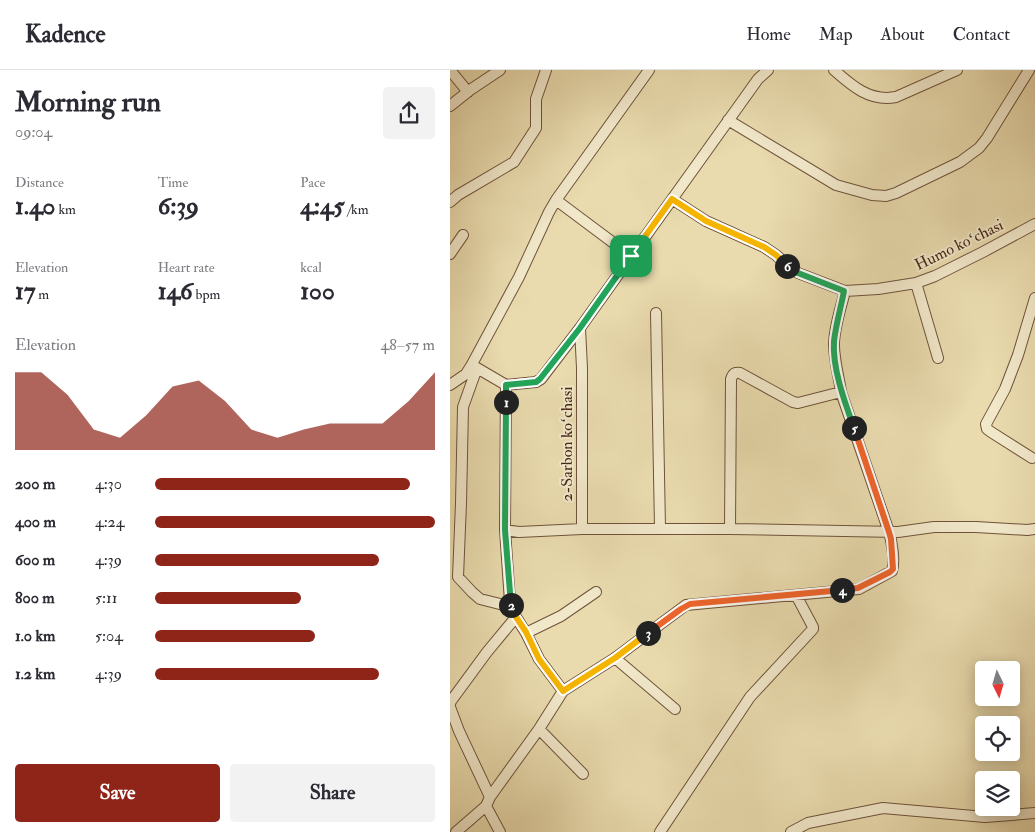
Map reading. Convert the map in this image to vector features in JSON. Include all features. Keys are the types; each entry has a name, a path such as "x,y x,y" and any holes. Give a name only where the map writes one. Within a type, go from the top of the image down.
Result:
{"street":[{"path":"450,70 468,92"},
{"path":"450,106 500,70"},
{"path":"450,202 458,194 514,162 536,128 536,99 546,70"},
{"path":"512,607 480,599 454,576 461,503 464,407 474,367 556,200 649,70"},
{"path":"474,367 506,385 536,382 540,379 580,328 758,79 768,70"},
{"path":"834,70 848,83 865,93 888,99 957,70"},
{"path":"728,120 836,185 872,195 886,196 960,162 980,148 1029,70"},
{"path":"456,832 488,802 563,691 615,658 686,606 690,604 858,588 892,571 891,539 841,392 834,339 844,291 798,273 764,247 706,221 672,199"},
{"path":"556,200 631,256"},
{"name":"Humo koʻchasi","path":"844,291 878,289 916,282 935,276 1035,224"},
{"path":"450,254 463,235"},
{"path":"916,282 938,358"},
{"path":"1032,458 986,429 986,424 1005,389 1018,355 1035,298"},
{"path":"656,313 660,528"},
{"name":"2-Sarbon koʻchasi","path":"580,328 582,368 582,529"},
{"path":"450,385 474,367"},
{"path":"730,529 731,379 733,374 736,372 740,373 798,403 841,392"},
{"path":"506,385 505,530 510,602 539,659 563,691"},
{"path":"505,530 519,532 660,528 906,532 934,527 1035,529"},
{"path":"526,632 561,616 596,592"},
{"path":"660,832 750,697 812,632 813,627 796,594"},
{"path":"500,832 450,706 451,701 487,652 516,617"},
{"path":"615,658 675,709"},
{"path":"538,729 583,774"},
{"path":"791,832 808,823 883,808 985,816 1035,813"}],"route":[{"path":"672,199 706,221 764,247 798,273 844,291 834,339 837,370 841,392 891,539 893,569 858,588 690,604 615,658 563,691 539,659 510,602 505,530 506,385 536,382 545,374 631,256 672,199"}]}
